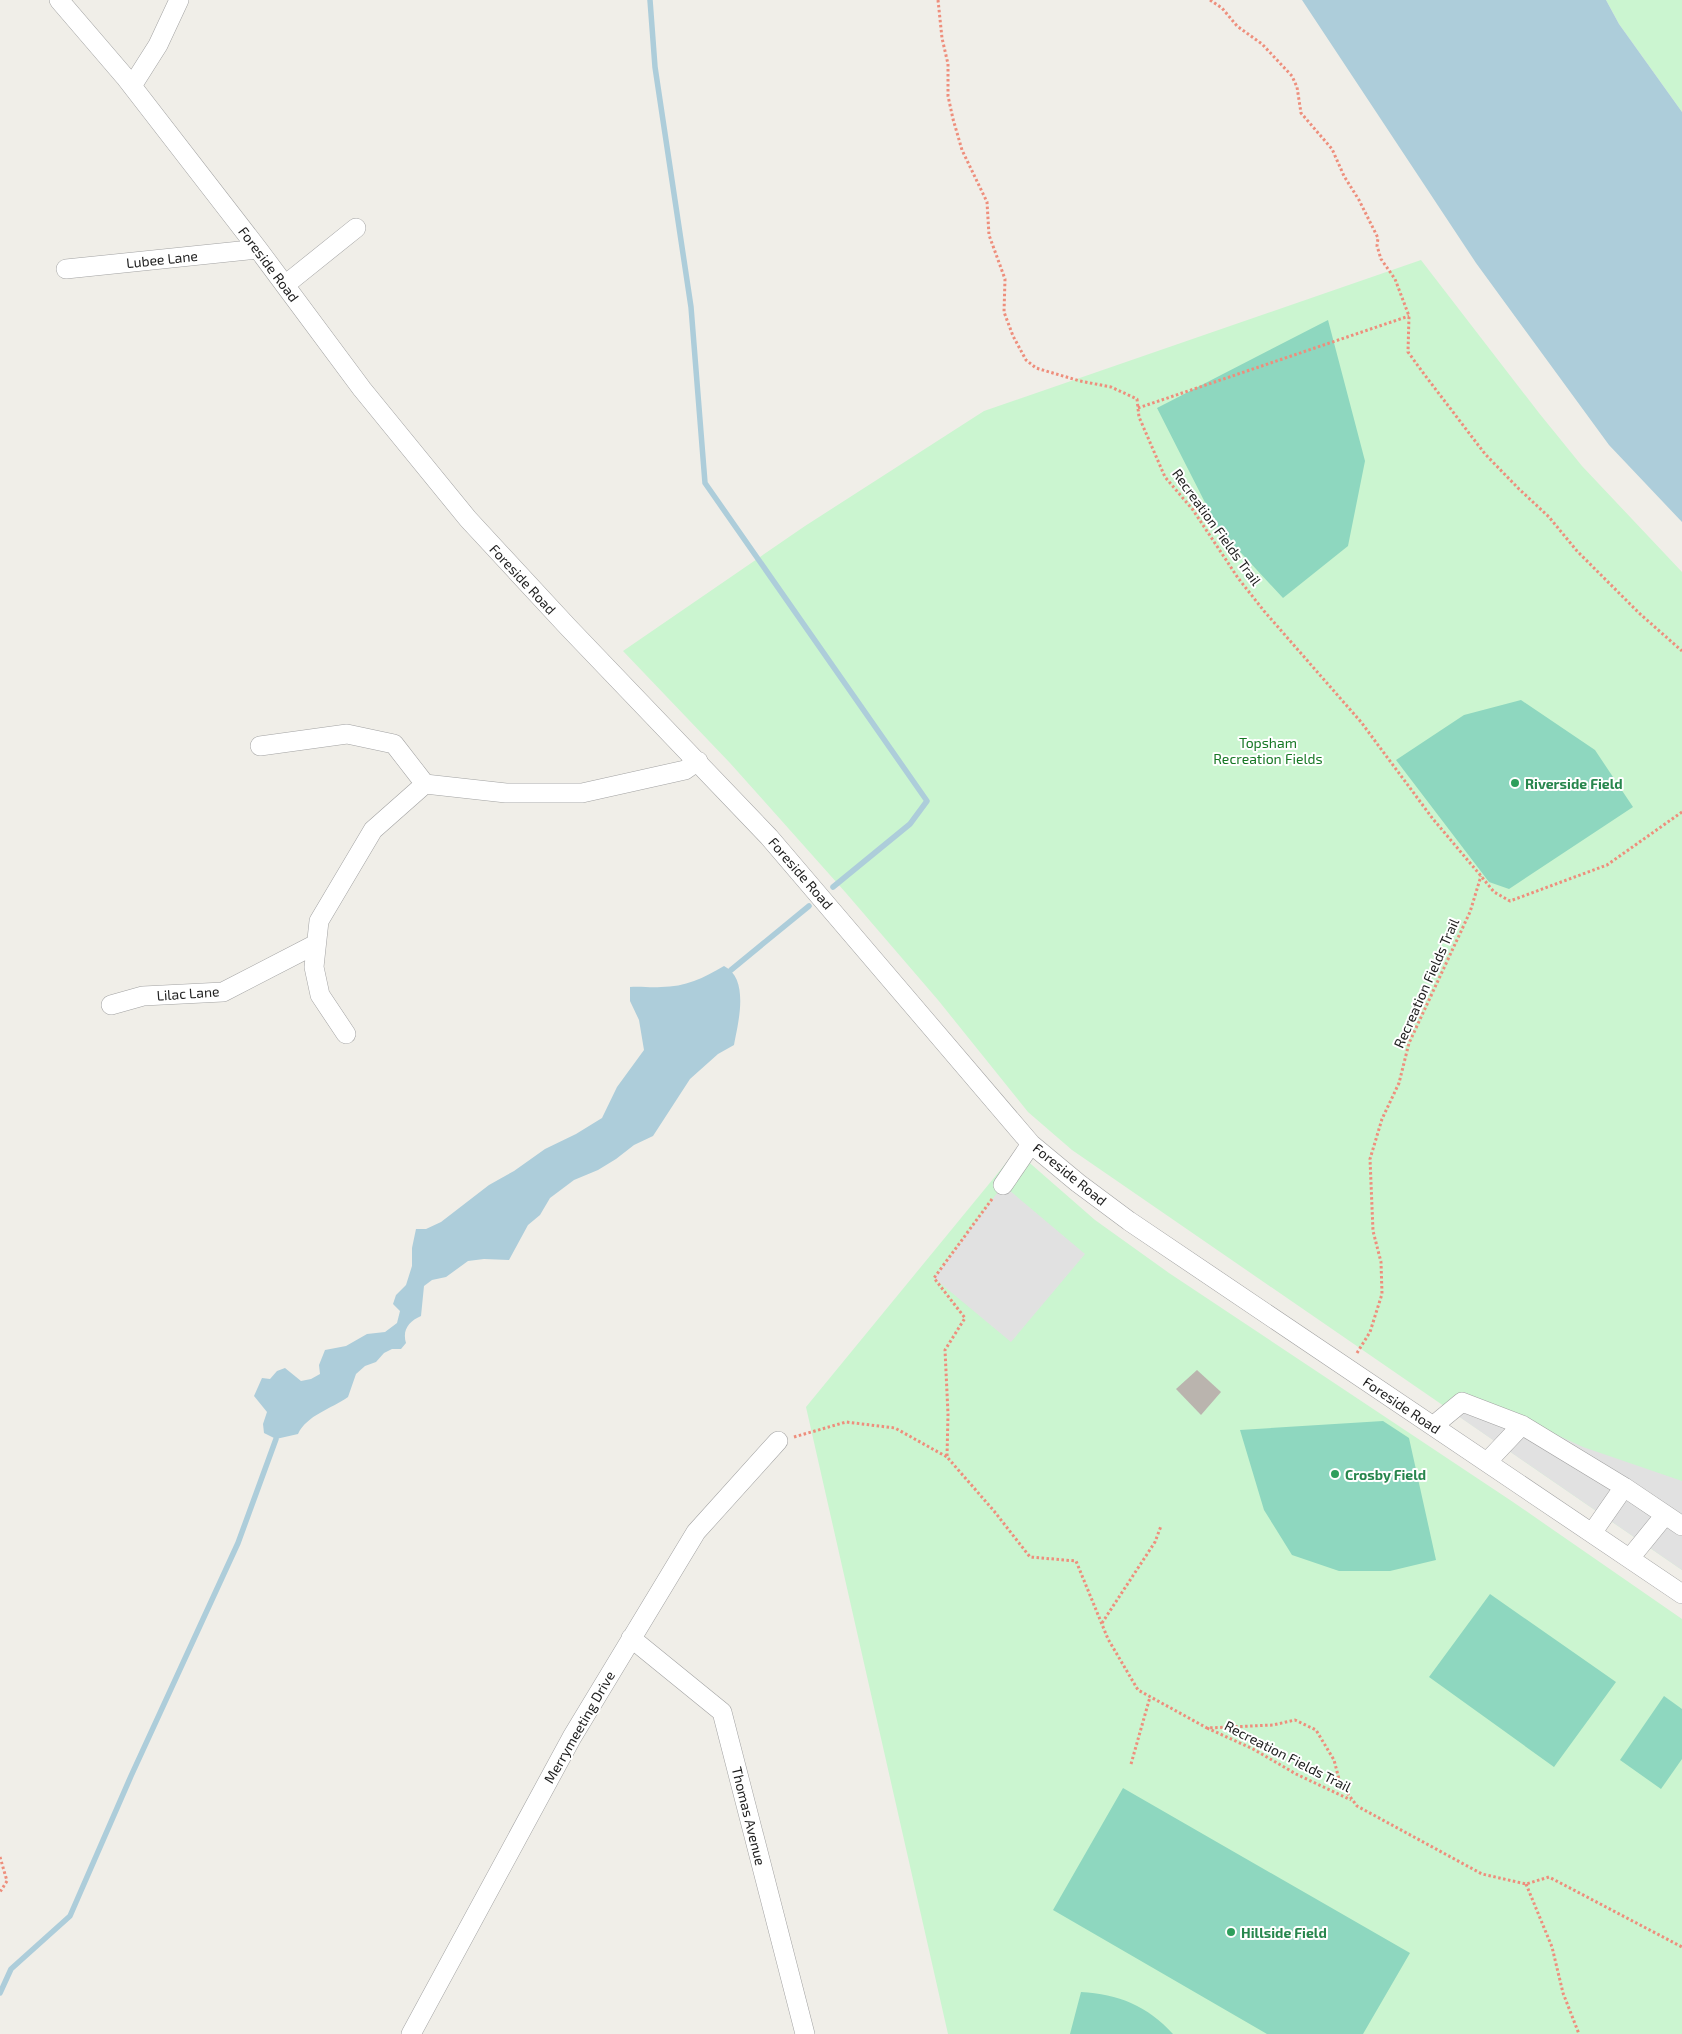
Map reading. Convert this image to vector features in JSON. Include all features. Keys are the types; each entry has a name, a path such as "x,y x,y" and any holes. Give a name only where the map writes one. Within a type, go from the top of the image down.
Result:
{"street":[{"name":"Foreside Road","path":"59,0 132,86 258,249 362,389 468,519 568,627 698,760 795,867 1031,1144 1078,1183 1129,1221 1682,1594"},
{"path":"132,86 158,45 179,0"},
{"path":"284,285 356,228"},
{"name":"Lubee Lane","path":"66,269 258,249"},
{"path":"260,746 347,734 394,744 425,784 506,793 582,793 685,770 698,760"},
{"path":"346,1034 320,995 314,967 319,920 373,830 425,784"},
{"name":"Lilac Lane","path":"111,1005 142,996 223,992 316,944"},
{"path":"1003,1185 1031,1144"},
{"path":"1433,1426 1462,1402 1522,1425 1624,1487 1682,1526"},
{"path":"1487,1462 1522,1425"},
{"name":"Merrymeeting Drive","path":"411,2034 572,1737 696,1532 778,1441"},
{"path":"1592,1533 1624,1487"},
{"path":"1630,1558 1665,1515"},
{"name":"Thomas Avenue","path":"631,1638 722,1712 805,2034"}],"path":[{"name":"Recreation Fields Trail","path":"938,0 942,38 948,64 948,96 953,118 962,150 988,202 989,235 1005,279 1004,312 1013,336 1026,360 1036,368 1080,381 1111,387 1136,399 1145,431 1165,477 1192,510 1238,578 1264,611 1361,722 1433,819 1494,892 1510,901 1567,878 1607,865 1682,812"},
{"path":"1210,0 1222,8 1237,26 1262,44 1292,76 1301,113 1332,149 1344,176 1359,200 1378,238 1377,246 1381,259 1395,279 1409,316 1408,352 1485,454 1519,490 1549,517 1577,551 1604,576 1639,614 1682,650"},
{"path":"1138,408 1409,316"},
{"name":"Recreation Fields Trail","path":"1354,1358 1370,1332 1382,1294 1381,1262 1373,1231 1370,1159 1382,1119 1399,1083 1409,1043 1470,912 1481,876"},
{"path":"947,1457 948,1414 945,1350 964,1318 934,1278 1003,1185"},
{"name":"Recreation Fields Trail","path":"778,1441 846,1422 895,1428 947,1457 994,1511 1030,1557 1076,1561 1108,1639 1138,1690 1207,1728 1253,1749 1296,1774 1350,1799 1357,1806 1482,1874 1526,1884 1549,1877 1682,1947"},
{"path":"1102,1623 1155,1542 1161,1526"},
{"path":"1131,1764 1150,1697"},
{"name":"Recreation Fields Trail","path":"1207,1728 1273,1725 1295,1720 1316,1730 1334,1760 1340,1784 1357,1806"},
{"path":"0,1857 7,1881 0,1892"},
{"path":"1526,1884 1552,1947 1563,1993 1579,2034"}],"green space":[{"path":"1606,0 1682,0 1682,112 1619,24"},
{"name":"Topsham Recreation Fields","path":"1421,260 1582,466 1682,572 1682,1570 1072,1150 1028,1112 938,1000 846,893 730,763 623,651 805,526 984,411"},
{"path":"1328,320 1365,461 1348,546 1283,598 1218,528 1157,408"},
{"name":"Riverside Field","path":"1521,700 1595,750 1633,807 1509,889 1489,882 1396,760 1464,715"},
{"path":"1016,1151 1095,1220 1169,1273 1513,1502 1682,1619 1682,2034 948,2034 806,1407"},
{"name":"Crosby Field","path":"1383,1421 1409,1438 1436,1560 1390,1571 1339,1571 1292,1555 1264,1510 1240,1430"},
{"path":"1490,1594 1616,1682 1554,1767 1429,1677"},
{"path":"1664,1696 1682,1709 1682,1759 1661,1789 1620,1760"},
{"name":"Hillside Field","path":"1123,1788 1410,1953 1363,2034 1267,2034 1053,1910"},
{"path":"1081,1992 1107,1995 1132,2003 1153,2016 1173,2034 1070,2034"}],"shaded area":[{"path":"1003,1185 1085,1254 1011,1342 934,1278"},
{"path":"1464,1392 1583,1447 1682,1481 1682,1570 1448,1409"}],"water":[{"path":"1302,0 1606,0 1619,24 1682,112 1682,522 1609,445 1476,263"},
{"path":"724,966 732,972 740,991 739,1014 734,1045 718,1054 690,1079 653,1136 634,1145 598,1170 574,1180 550,1198 540,1215 528,1225 509,1260 484,1259 468,1261 446,1277 432,1280 424,1286 421,1316 413,1320 408,1326 405,1334 406,1343 401,1349 392,1349 384,1353 376,1362 365,1366 356,1374 348,1397 313,1417 302,1427 298,1434 276,1439 264,1433 263,1424 267,1412 254,1396 262,1378 270,1379 277,1371 285,1368 301,1381 311,1379 320,1374 319,1365 325,1350 346,1346 367,1334 385,1332 397,1323 400,1311 393,1304 396,1295 406,1285 412,1266 412,1248 416,1229 426,1229 441,1222 489,1185 514,1171 545,1149 576,1134 602,1118 617,1087 644,1050 639,1020 630,1001 630,987 670,987 686,984"}],"building":[{"path":"1197,1370 1221,1392 1201,1415 1176,1389"}],"waterway":[{"path":"650,0 655,67 691,307 705,483 927,801 910,824 833,887"},
{"path":"731,970 809,906"},
{"path":"0,1993 11,1969 70,1916 131,1776 238,1543 276,1439"}],"place":[{"name":"Riverside Field","path":"1515,783"},
{"name":"Crosby Field","path":"1335,1474"},
{"name":"Hillside Field","path":"1231,1932"}]}
